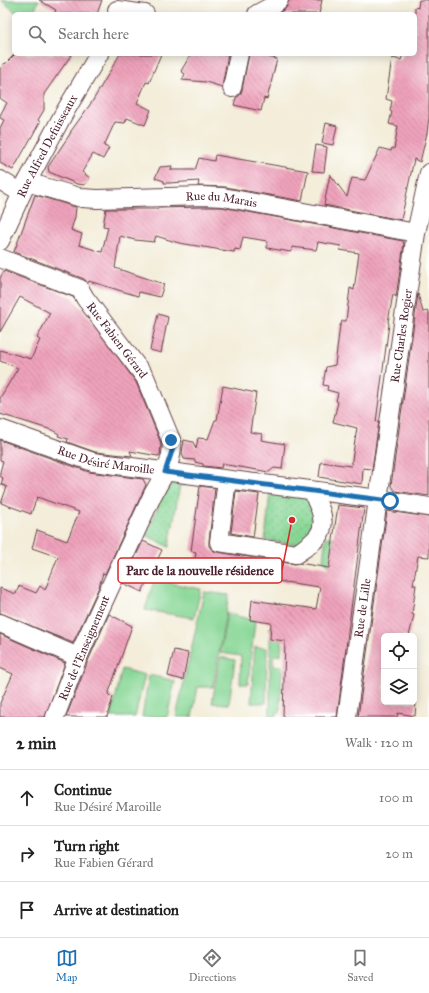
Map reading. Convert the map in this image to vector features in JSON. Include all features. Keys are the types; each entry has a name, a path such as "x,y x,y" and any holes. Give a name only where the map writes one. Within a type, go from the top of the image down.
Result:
{"street":[{"path":"261,12 279,0"},
{"path":"118,8 136,12"},
{"name":"Rue Alfred Defuisseaux","path":"0,241 24,187 63,115 98,56"},
{"path":"232,88 239,56"},
{"name":"Rue Charles Rogier","path":"379,499 416,233 429,173"},
{"name":"Rue du Marais","path":"0,180 24,187 82,198 223,197 416,233"},
{"name":"Rue Fabien Gérard","path":"0,258 80,290 145,377 173,448 165,472"},
{"name":"Rue Désiré Maroille","path":"0,429 93,462 379,499 429,507"},
{"name":"Rue de l'Enseignement","path":"56,712 78,657 153,494 165,472"},
{"path":"227,480 219,542 296,554 319,536 322,527 320,510 314,498 315,491"},
{"name":"Rue de Lille","path":"347,717 379,499"},
{"path":"0,623 78,657"}],"green space":[{"path":"1,0 39,0 34,12 16,12"},
{"path":"177,481 186,482 185,486 180,485 169,547 146,535 165,490 169,485"},
{"path":"270,492 303,496 309,500 316,508 316,531 297,545 265,540"},
{"path":"326,537 335,538 331,567 328,570 329,567 323,559"},
{"path":"154,580 201,589 194,618 145,610"},
{"path":"204,592 229,595 213,687 198,687 192,717 176,717"},
{"path":"227,613 255,621 248,684 240,684 241,656 220,653"},
{"path":"270,627 283,629 281,655 270,656"},
{"path":"255,647 267,648 266,703 251,703"},
{"path":"220,657 235,660 229,704 212,703"},
{"path":"270,658 273,658 274,666 282,666 280,713 277,712 276,717 270,717"},
{"path":"122,669 145,675 135,717 111,717"},
{"path":"149,675 175,681 167,717 142,717"}],"building":[{"path":"39,0 102,0 98,12 55,12 56,10"},
{"path":"289,0 322,0 319,12 281,12 286,8"},
{"path":"419,0 429,0 429,117 420,162 414,159 401,220 324,205 330,174 347,197 352,178 365,180 380,148 391,151 392,148 394,149 398,126 389,124 392,112 390,111 392,101 386,99 392,58 401,60 402,56 417,56 417,12 415,12 415,7 418,8"},
{"path":"13,56 71,56 44,94 44,110 38,120 40,122 13,170 0,163 0,128 4,120 0,118 0,115 7,103 0,98 0,69 4,63 5,64"},
{"path":"119,56 160,56 149,83 146,82 137,103 151,110 145,125 127,118 125,123 115,122 104,146 109,148 103,159 93,154 82,172 90,178 85,185 77,184 49,172 48,167 92,102"},
{"path":"190,56 228,56 222,87 206,82 182,80 185,74 181,71"},
{"path":"249,56 268,56 277,59 267,99 264,98 261,111 234,105 236,98 240,95"},
{"path":"326,123 337,126 333,145 322,143"},
{"path":"316,145 327,147 324,172 312,171"},
{"path":"215,155 308,171 302,201 225,187 198,186 199,181 164,183 164,181 155,178 160,167 172,166 171,170 195,170 199,158 214,161"},
{"path":"35,195 76,207 71,230 82,234 79,245 102,252 108,227 103,226 106,209 222,207 403,241 404,244 396,297 393,294 388,322 389,324 376,422 379,421 372,469 363,468 362,484 319,477 321,462 351,466 357,428 333,422 338,402 336,401 338,393 327,390 328,386 323,385 326,367 335,365 340,325 342,321 346,321 350,288 354,290 359,253 340,250 341,246 318,242 316,250 292,247 291,252 267,248 267,241 243,237 240,250 235,249 234,252 179,243 156,236 154,242 135,240 120,236 115,268 164,284 160,297 139,292 138,296 89,281 88,283 84,279 14,252"},
{"path":"4,271 73,297 136,382 161,443 160,455 158,456 130,451 132,456 95,452 67,442 68,439 58,436 59,434 52,430 0,414 0,398 18,368 0,361 0,350 31,359 40,340 37,338 50,313 20,297 0,332 0,278"},
{"path":"418,294 423,312 429,311 429,496 395,491 391,486"},
{"path":"158,314 168,317 161,353 150,350"},
{"path":"223,386 256,393 250,432 262,434 261,440 285,444 282,469 274,468 269,472 222,464 221,468 203,466 203,464 195,462 195,460 184,459 182,453 184,440 193,442 196,449 198,438 208,439 215,420 217,420"},
{"path":"0,440 89,472 143,479 146,485 105,574 103,573 99,587 73,643 0,613 0,588 16,594 19,586 36,593 40,586 45,590 58,557 32,548 37,530 67,541 79,512 37,497 31,514 1,503 7,487 1,484 3,478 0,476 0,472 3,461 0,460"},
{"path":"200,486 215,488 209,541 209,546 212,550 294,564 299,563 329,568 338,505 364,508 337,717 283,717 285,641 270,639 271,623 250,620 252,600 316,609 320,587 206,571 205,580 192,578 196,552 191,551"},
{"path":"236,491 259,494 253,537 231,533"},
{"path":"387,511 429,517 429,557 418,556 413,585 416,585 412,614 414,615 410,633 381,633 381,705 416,705 415,716 398,713 397,717 358,717"},
{"path":"143,541 162,550 142,592 123,583"},
{"path":"109,614 132,626 108,695 113,697 107,717 66,717 88,661"},
{"path":"0,634 65,663 45,717 0,717 0,703 13,674 0,668"},
{"path":"174,650 188,653 183,680 168,676"}],"place":[{"name":"Parc de la nouvelle résidence","path":"292,520"}],"route":[{"path":"171,440 173,448 165,472 390,501"}]}
